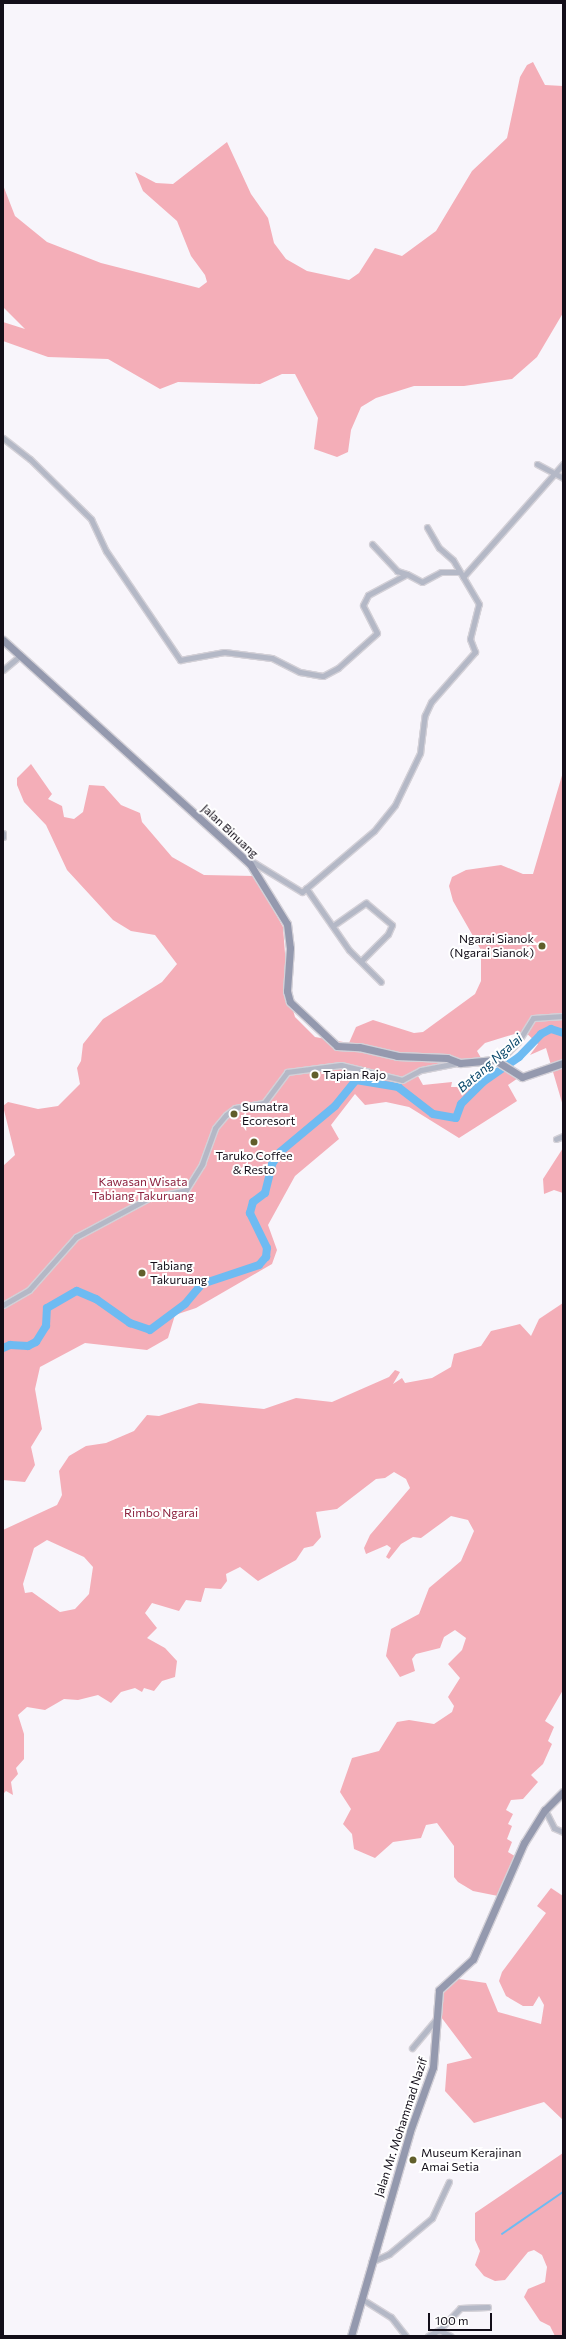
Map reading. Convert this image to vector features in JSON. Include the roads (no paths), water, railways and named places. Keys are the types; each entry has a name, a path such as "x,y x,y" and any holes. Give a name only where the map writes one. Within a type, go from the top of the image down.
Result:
{"main road":[{"name":"Jalan Binuang","path":"3,640 243,856 274,897 287,924 290,948 287,991 296,1011 337,1046 359,1046 397,1056 447,1058 460,1063 501,1062"},
{"path":"501,1062 522,1077 563,1063"},
{"name":"Jalan Mr. Mohammad Nazif","path":"351,2336 362,2299 370,2263 433,2067 439,1990 473,1959 524,1843 545,1810 563,1792"}],"street":[{"path":"3,438 91,518 106,551 180,660 224,652 272,658 300,672 323,676 338,668 377,633 365,609 365,598 407,574"},
{"path":"537,464 563,478"},
{"path":"463,577 563,464"},
{"path":"243,856 295,891 306,888 374,831 395,805 420,753 425,715 431,702 475,652 470,639 480,609 463,577 427,527"},
{"path":"372,544 397,571 407,574 422,582 441,572 459,572"},
{"path":"3,670 20,655"},
{"path":"306,888 361,961 381,982"},
{"path":"334,926 366,903 392,925 388,934 361,961"},
{"path":"501,1062 518,1042 533,1018 563,1016"},
{"path":"3,1305 29,1290 76,1237 149,1198 186,1190 202,1164 215,1128 226,1114 235,1108 264,1102 286,1072 342,1065 402,1080 421,1070 460,1063"},
{"path":"556,1139 563,1136"},
{"path":"545,1810 554,1828 563,1832"},
{"path":"412,2048 436,2019"},
{"path":"370,2263 389,2254 432,2218 449,2182"},
{"path":"362,2299 391,2317 407,2335"},
{"path":"428,2336 439,2330 460,2308 488,2307"},
{"path":"439,2330 451,2336"}],"waterway":[{"name":"Batang Ngalai","path":"3,1348 10,1345 28,1346 36,1342 46,1326 47,1308 77,1291 96,1299 130,1323 150,1330 185,1304 202,1284 259,1265 266,1257 267,1248 250,1213 253,1202 265,1193 272,1164 280,1152 335,1106 356,1080 398,1087 433,1114 456,1118 461,1104 483,1082 519,1057 541,1034 551,1029 563,1033"},
{"path":"502,2234 563,2192"}],"place":[{"name":"Ngarai Sianok (Ngarai Sianok)","path":"542,946"},
{"name":"Tapian Rajo","path":"315,1075"},
{"name":"Sumatra Ecoresort","path":"234,1114"},
{"name":"Taruko Coffee & Resto","path":"254,1142"},
{"name":"Tabiang Takuruang","path":"142,1273"},
{"name":"Museum Kerajinan Amai Setia","path":"413,2160"}],"park label":[{"name":"Kawasan Wisata Tabiang Takuruang","path":"143,1189"},
{"name":"Rimbo Ngarai","path":"161,1513"}]}
